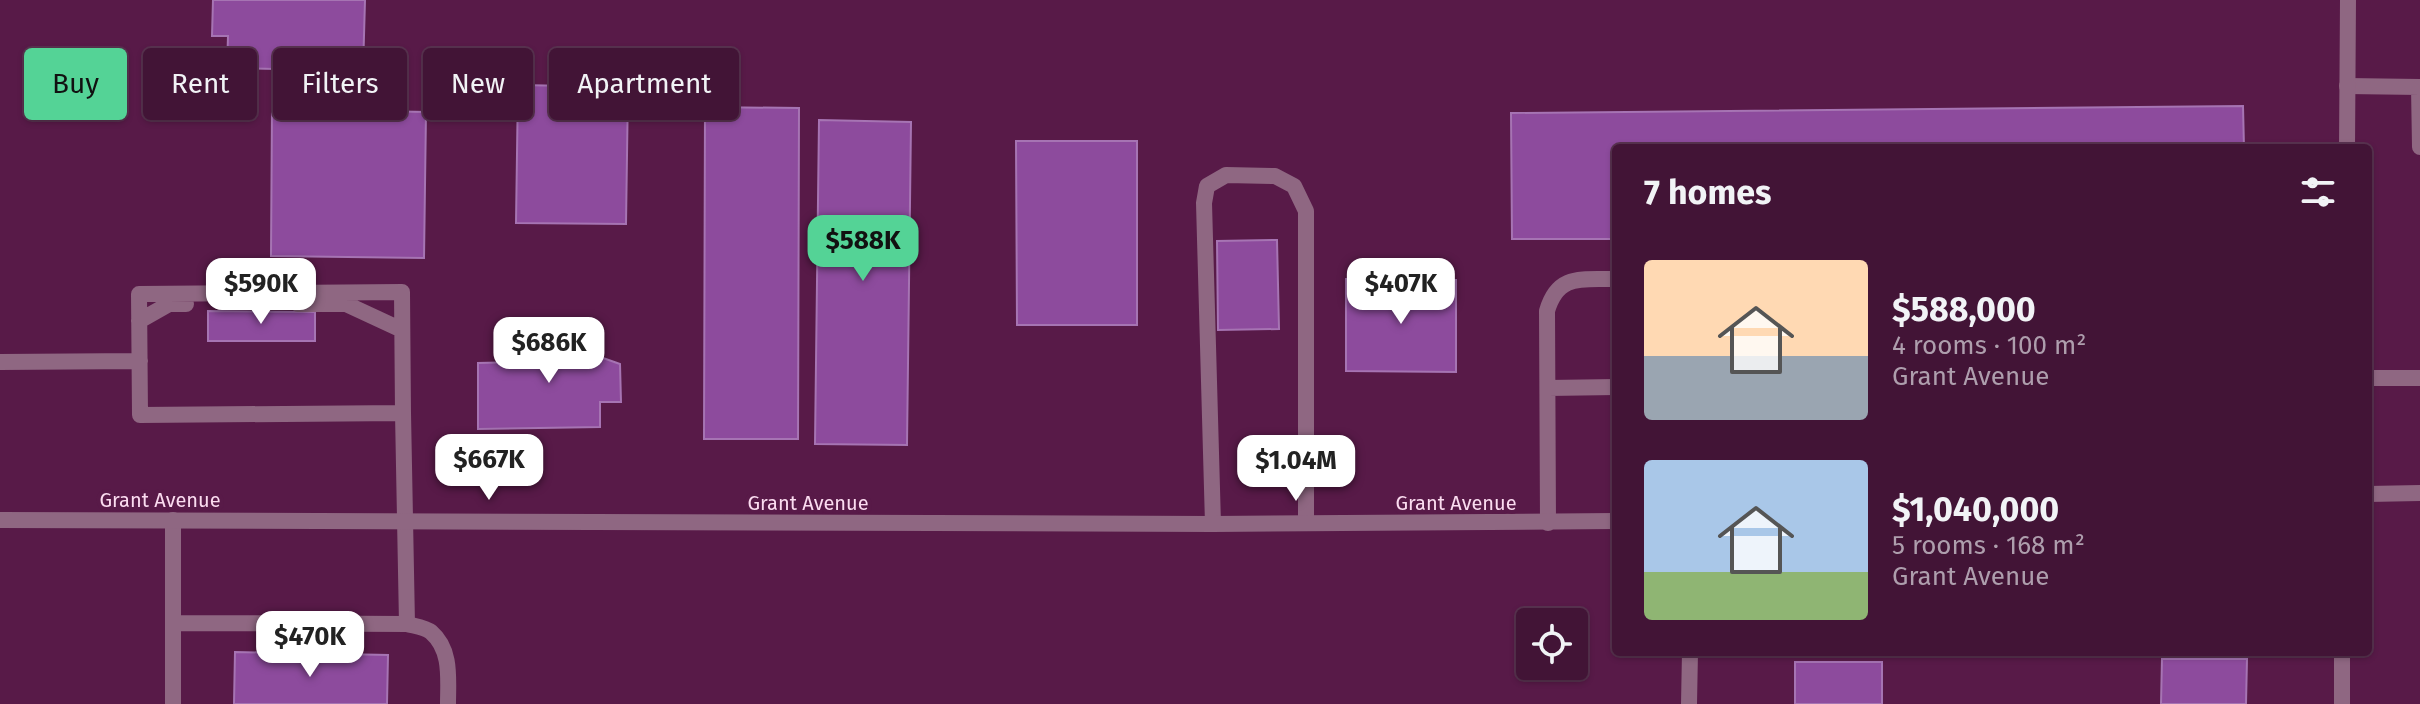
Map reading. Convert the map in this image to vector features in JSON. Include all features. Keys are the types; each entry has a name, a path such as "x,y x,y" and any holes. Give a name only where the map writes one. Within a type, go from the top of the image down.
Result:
{"street":[{"path":"2347,144 2348,0"},
{"path":"2347,86 2419,87 2420,147"},
{"path":"1213,524 1204,203 1207,186 1226,175 1275,176 1294,186 1306,211 1306,523"},
{"path":"1548,523 1547,311 1552,294 1563,283 1612,279"},
{"path":"403,413 140,415 139,294 402,292 407,624"},
{"path":"139,321 169,304 346,304 402,330"},
{"path":"0,362 140,361"},
{"path":"2372,378 2420,378"},
{"path":"1548,388 1612,387"},
{"path":"2372,494 2420,493"},
{"name":"Grant Avenue","path":"0,520 1213,524 1612,521"},
{"path":"173,520 173,704"},
{"path":"173,623 407,624 430,630 442,646 449,665 448,704"},
{"path":"1689,704 1690,656"},
{"path":"2342,656 2342,704"}],"building":[{"path":"213,0 365,0 364,48 273,48 273,69 257,69 257,48 228,48 228,36 212,36"},
{"path":"533,85 549,86 549,120 628,120 626,224 516,223 517,120 533,120"},
{"path":"2243,106 2244,144 1612,144 1612,239 1512,239 1511,113"},
{"path":"739,107 799,108 798,439 704,439 705,120 739,120"},
{"path":"272,109 273,120 407,120 407,112 423,112 423,120 426,120 424,258 271,256"},
{"path":"819,120 911,122 907,445 815,444"},
{"path":"1016,141 1137,141 1137,325 1017,325"},
{"path":"1277,240 1279,329 1218,330 1217,241"},
{"path":"1346,279 1456,280 1456,372 1346,371"},
{"path":"208,311 315,312 315,341 208,341"},
{"path":"603,334 603,358 620,364 621,402 600,402 600,427 478,429 478,363 523,362 522,336"},
{"path":"235,652 388,655 387,704 234,704"},
{"path":"2162,659 2247,659 2246,704 2161,704"},
{"path":"1795,662 1882,662 1882,704 1795,704"}]}
